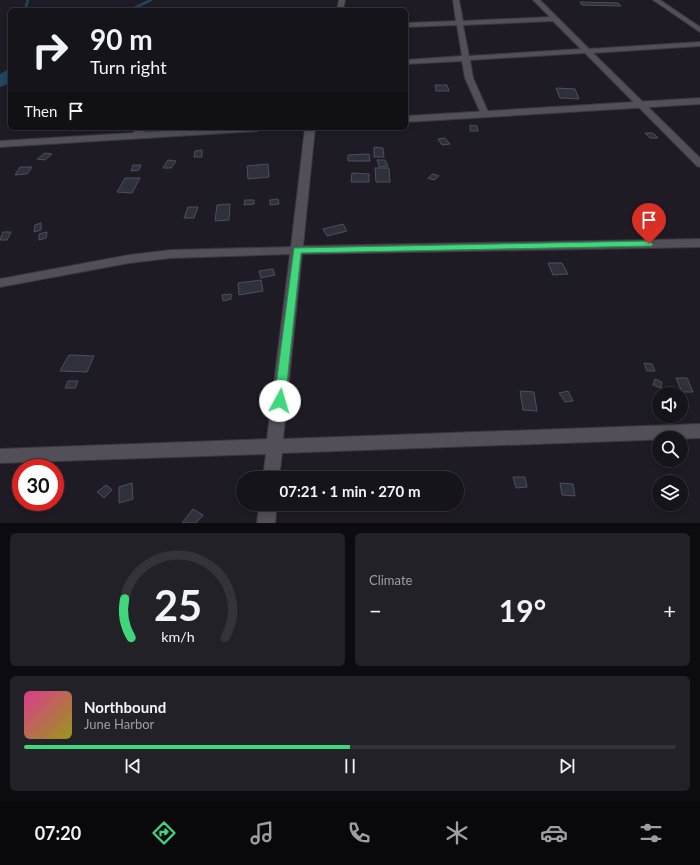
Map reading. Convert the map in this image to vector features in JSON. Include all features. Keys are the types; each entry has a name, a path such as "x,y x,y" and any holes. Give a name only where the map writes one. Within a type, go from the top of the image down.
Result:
{"street":[{"path":"456,0 458,23 469,78 485,114"},
{"path":"536,0 642,104 700,164"},
{"path":"656,0 700,30"},
{"path":"408,25 555,19"},
{"path":"408,62 700,44"},
{"path":"408,119 700,101"},
{"path":"0,144 140,132 199,130"},
{"path":"272,471 310,130"},
{"path":"0,283 129,259 171,254 297,250 700,243"},
{"path":"0,456 700,431"},
{"path":"266,523 267,511"}],"building":[{"path":"580,2 618,3 621,6 582,5"},
{"path":"435,85 447,85 449,91 436,91"},
{"path":"556,88 575,89 579,99 560,98"},
{"path":"470,125 477,126 478,131 470,131"},
{"path":"645,133 653,133 658,138 650,138"},
{"path":"445,138 450,144 442,145 438,139"},
{"path":"374,147 383,148 384,157 374,157"},
{"path":"202,150 202,157 194,157 195,151"},
{"path":"45,153 52,154 45,160 37,159"},
{"path":"369,154 370,161 348,161 348,155"},
{"path":"168,160 176,161 171,168 163,168"},
{"path":"377,160 385,160 388,166 379,167"},
{"path":"268,164 269,177 248,179 247,166"},
{"path":"133,165 141,165 139,170 131,171"},
{"path":"20,167 32,167 27,174 15,175"},
{"path":"375,168 389,168 390,182 376,182"},
{"path":"352,173 369,174 369,182 351,182"},
{"path":"433,174 439,176 434,180 428,178"},
{"path":"125,178 140,178 132,193 117,192"},
{"path":"278,199 279,204 270,205 270,200"},
{"path":"245,200 254,200 254,204 244,205"},
{"path":"230,204 229,220 215,221 217,205"},
{"path":"188,207 198,207 194,218 184,218"},
{"path":"41,223 41,230 34,232 35,225"},
{"path":"343,224 347,231 327,236 323,229"},
{"path":"3,232 11,232 7,240 0,240"},
{"path":"47,232 46,238 39,240 39,234"},
{"path":"548,263 562,263 568,274 553,275"},
{"path":"273,269 275,275 261,278 259,271"},
{"path":"261,280 263,291 239,295 238,283"},
{"path":"231,294 231,299 223,301 222,295"},
{"path":"69,355 94,356 87,372 60,371"},
{"path":"644,363 652,364 655,371 647,371"},
{"path":"676,378 687,378 693,392 688,392 688,387 680,387"},
{"path":"655,379 662,382 661,387 653,385"},
{"path":"68,381 78,381 75,388 65,388"},
{"path":"520,391 534,392 537,411 523,410"},
{"path":"568,391 573,401 565,402 559,393"},
{"path":"513,477 525,477 527,487 516,488"},
{"path":"132,483 133,499 119,503 119,487"},
{"path":"560,483 573,484 575,496 562,495"},
{"path":"106,485 112,490 104,498 97,492"},
{"path":"193,509 203,515 196,523 182,523"}],"waterway":[{"path":"26,8 28,0"},
{"path":"134,8 151,0"},
{"path":"0,82 8,75"}],"route":[{"path":"280,401 297,250 649,244"}]}
